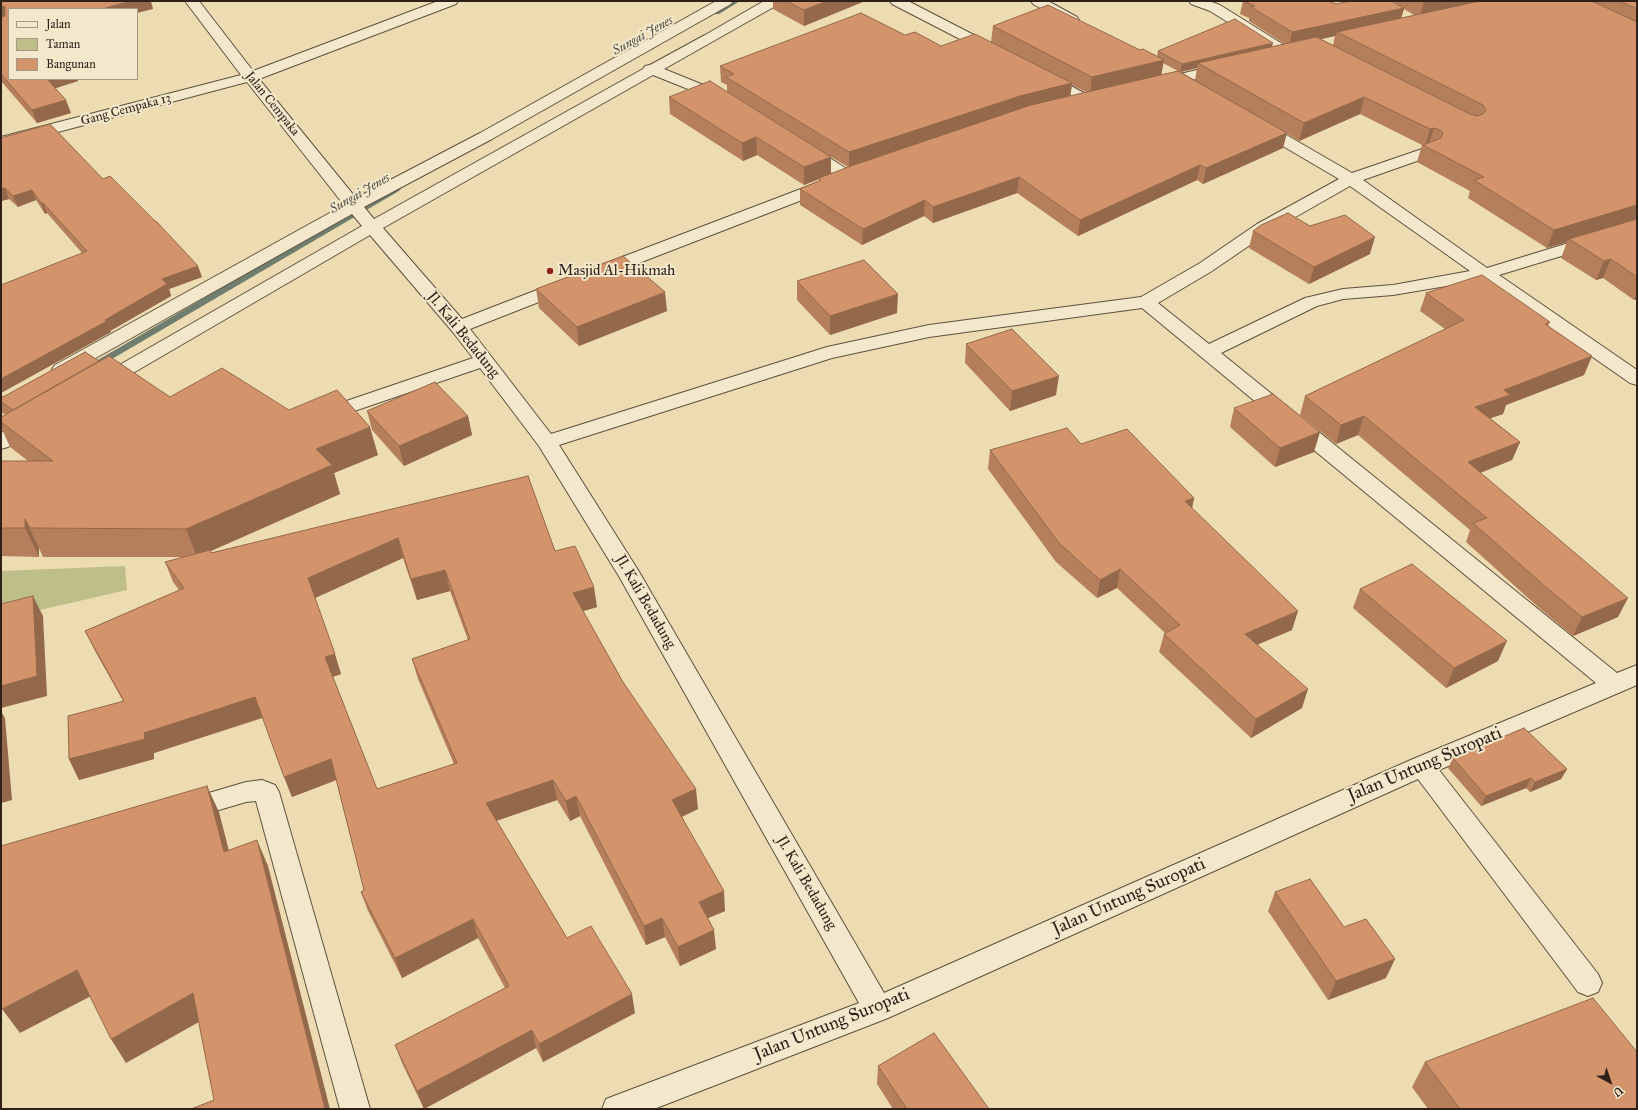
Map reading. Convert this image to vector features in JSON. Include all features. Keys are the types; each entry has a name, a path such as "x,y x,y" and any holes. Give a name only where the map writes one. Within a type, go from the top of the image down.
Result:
{"street":[{"name":"Jalan Cempaka","path":"192,1 250,77 364,217"},
{"path":"84,394 364,217 486,136 726,1"},
{"path":"50,376 650,70 710,38 774,1"},
{"path":"898,1 1009,58"},
{"path":"1038,1 1084,27"},
{"path":"1196,1 1215,8 1294,51 1266,58"},
{"name":"Gang Cempaka 13","path":"1,142 250,77 446,2"},
{"path":"1148,86 1236,65"},
{"path":"1158,68 1198,90"},
{"path":"1028,69 1096,99 1067,106"},
{"path":"650,70 720,96 733,104"},
{"path":"1245,117 1351,179 1637,379"},
{"path":"459,327 855,173 790,140"},
{"path":"547,442 827,353 929,331 1146,302 1206,267 1263,228 1351,179 1428,152"},
{"name":"Jl. Kali Bedadung","path":"364,217 459,327 547,442 634,582 878,1009"},
{"path":"1208,352 1316,300 1343,294 1394,290 1485,274 1637,227"},
{"path":"1146,302 1208,352 1631,677"},
{"path":"318,417 485,360"},
{"path":"9,431 45,416"},
{"name":"Jalan Untung Suropati","path":"617,1109 878,1009 1422,766 1631,677"},
{"path":"1422,766 1588,983"},
{"path":"162,816 246,792 262,790 266,792 355,1109"}],"green space":[{"path":"125,566 127,590 1,619 1,571"}],"building":[{"path":"1,1 131,1 105,8 8,8 8,80 48,80 66,100 32,110 1,74 1,17 5,16 5,6 1,7"},
{"path":"786,1 827,1 804,10"},
{"path":"1244,1 1329,1 1336,4 1350,1 1391,1 1404,8 1292,32 1251,7 1255,6"},
{"path":"1480,1 1592,1 1637,22 1637,205 1554,230 1474,180 1484,177 1423,145 1441,138 1443,133 1440,130 1434,128 1430,129 1364,97 1304,123 1198,63 1316,37 1470,114 1477,116 1483,114 1486,110 1483,105 1337,32"},
{"path":"1620,1 1637,1 1637,9"},
{"path":"1048,5 1140,50 1143,49 1164,60 1092,77 993,26"},
{"path":"861,13 905,35 915,32 941,46 975,34 1072,83 1020,96 849,152 726,77 734,74 720,66"},
{"path":"1235,19 1273,43 1182,64 1158,51"},
{"path":"1178,71 1287,133 1206,168 1200,165 1080,220 1019,177 933,207 925,200 863,229 800,189 821,180 819,178 854,165 1031,105"},
{"path":"710,81 831,157 804,167 756,137 742,143 669,97"},
{"path":"50,124 103,179 110,176 156,221 198,266 162,279 167,284 105,320 107,321 1,379 1,285 87,251 43,203 41,203 32,190 13,196 5,188 1,189 1,138"},
{"path":"1288,213 1310,226 1345,215 1375,237 1314,267 1253,231 1261,225"},
{"path":"1637,219 1637,277 1611,259 1604,261 1569,239"},
{"path":"623,256 665,292 577,327 536,289"},
{"path":"864,260 898,294 830,316 797,281"},
{"path":"1482,275 1550,322 1545,324 1592,356 1504,390 1510,395 1475,407 1520,442 1468,462 1628,598 1582,617 1473,523 1487,518 1364,416 1341,425 1305,396 1464,320 1426,293"},
{"path":"1012,329 1059,376 1012,391 966,344"},
{"path":"85,352 99,361 13,410 1,403 1,397"},
{"path":"109,356 170,397 222,368 289,410 337,390 370,427 316,449 332,465 186,529 30,528 25,519 25,528 1,528 1,461 53,461 1,422 1,417"},
{"path":"435,382 468,416 399,446 367,411"},
{"path":"1273,394 1320,432 1280,448 1234,408"},
{"path":"1067,428 1081,444 1127,429 1194,498 1185,501 1298,611 1245,634 1308,689 1256,719 1164,634 1180,625 1120,569 1100,580 1059,543 990,450"},
{"path":"528,476 555,551 575,546 594,587 573,593 623,682 696,789 672,800 724,891 699,902 714,930 678,947 662,918 644,926 576,796 566,801 553,780 486,803 567,938 591,926 632,994 539,1044 532,1030 417,1091 395,1045 509,986 473,919 395,958 361,892 364,890 331,759 284,777 255,697 144,733 145,739 69,759 68,716 124,701 85,631 184,588 165,562 210,550 211,553","holes":["398,538 411,579 445,570 470,639 412,659 457,763 377,789 325,657 335,654 308,578"]},
{"path":"1412,564 1507,641 1454,668 1360,589"},
{"path":"33,596 37,676 1,686 1,604"},
{"path":"1524,728 1567,769 1535,782 1531,778 1486,796 1453,758"},
{"path":"207,786 224,852 257,840 325,1109 191,1109 214,1100 193,993 111,1039 77,970 2,1009 1,846"},
{"path":"1310,879 1344,927 1366,919 1395,959 1336,981 1275,892"},
{"path":"1593,998 1637,1052 1637,1109 1460,1109 1425,1062"},
{"path":"934,1033 989,1109 907,1109 878,1066"}],"waterway":[{"name":"Sungai Jenes","path":"716,12 736,1"},
{"name":"Sungai Jenes","path":"96,364 396,189"}],"place":[{"name":"Masjid Al-Hikmah","path":"550,271"}]}
